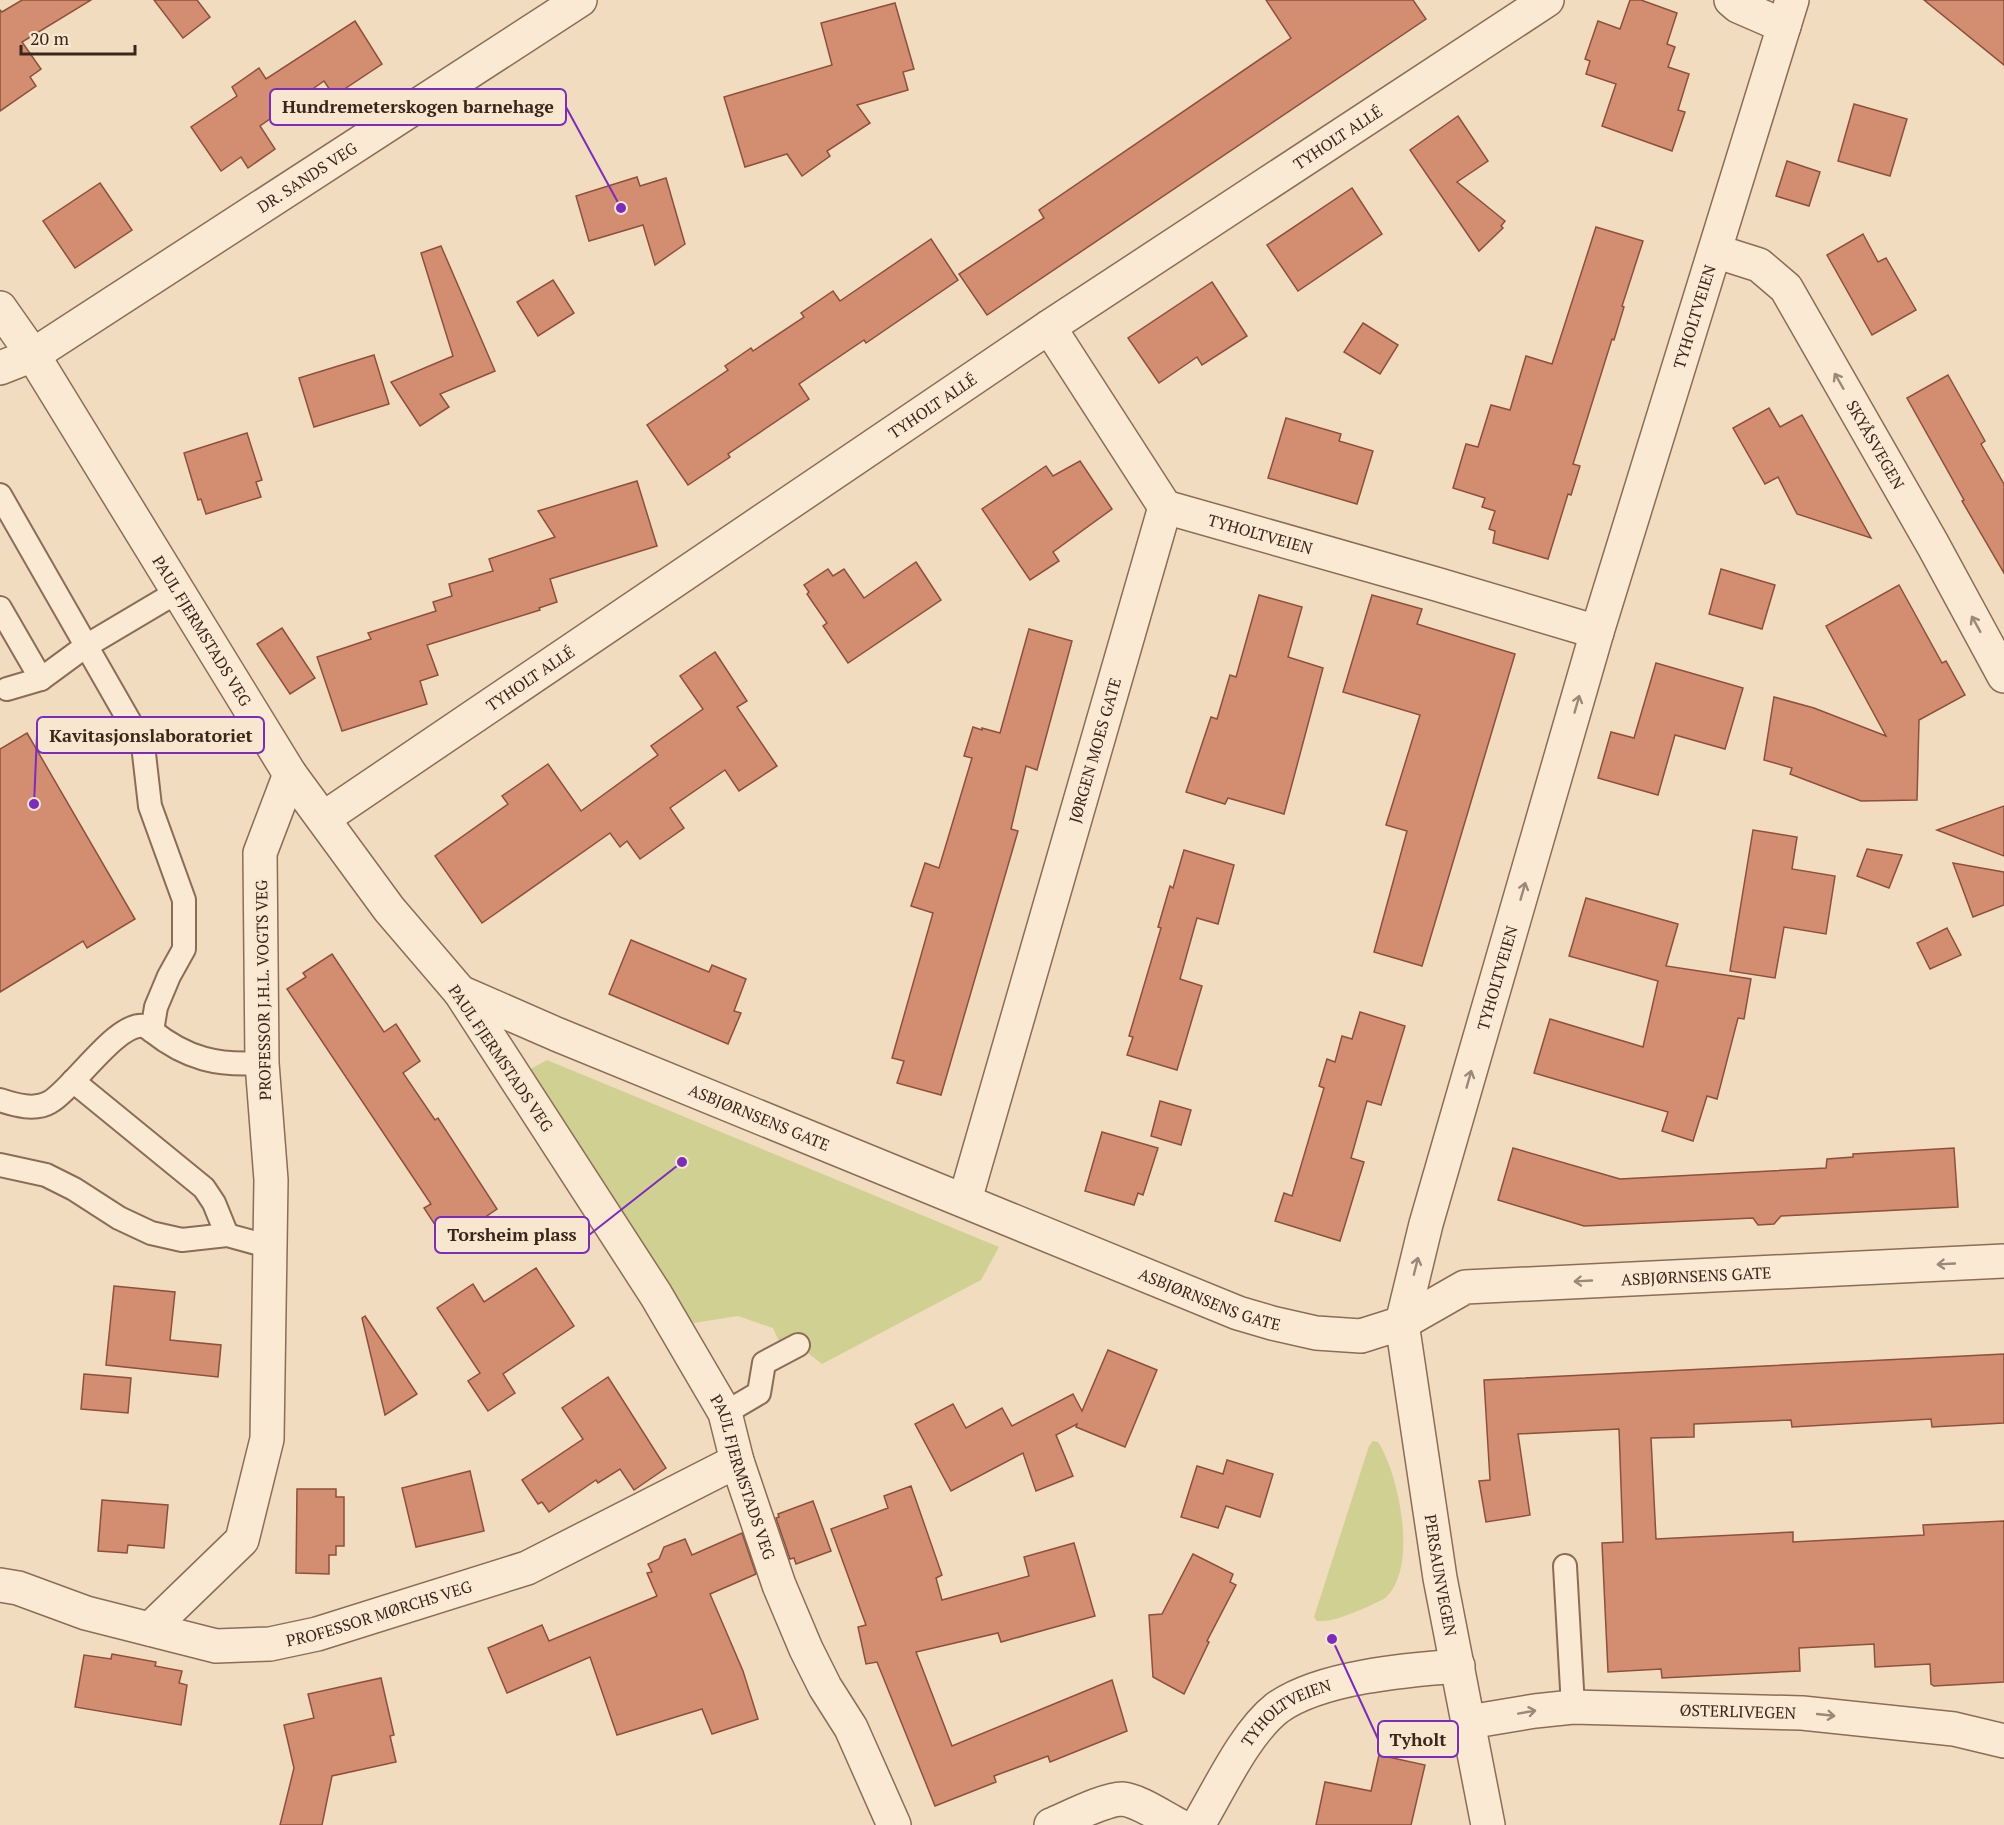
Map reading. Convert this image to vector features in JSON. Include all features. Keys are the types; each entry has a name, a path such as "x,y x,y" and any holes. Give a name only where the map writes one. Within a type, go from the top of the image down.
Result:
{"street":[{"name":"DR. SANDS VEG","path":"0,368 33,355 579,0"},
{"name":"TYHOLT ALLÉ","path":"324,818 1049,327 1547,0"},
{"path":"1731,0 1738,6 1788,13"},
{"name":"TYHOLTVEIEN","path":"1402,1323 1426,1224 1597,632 1788,13"},
{"name":"SKYÅSVEGEN","path":"1715,251 1759,265 1786,288 1933,545 2004,675"},
{"name":"PAUL FJERMSTADS VEG","path":"0,308 33,355 290,774 389,909 460,992 656,1295 725,1413 737,1461 779,1585 806,1649 825,1687 851,1728 894,1825"},
{"path":"1049,327 1165,507"},
{"name":"TYHOLTVEIEN","path":"1165,507 1425,580 1597,632"},
{"name":"JØRGEN MOES GATE","path":"965,1200 1165,507"},
{"name":"PROFESSOR J.H.L. VOGTS VEG","path":"150,1629 242,1540 267,1439 271,1180 262,1063 260,853 290,774"},
{"name":"ASBJØRNSENS GATE","path":"460,992 556,1034 965,1200 1203,1300 1272,1323 1316,1332 1361,1336 1402,1323 1465,1287 2004,1261"},
{"name":"PERSAUNVEGEN","path":"1402,1323 1440,1578 1488,1825"},
{"name":"PROFESSOR MØRCHS VEG","path":"0,1586 18,1588 86,1613 216,1646 270,1644 316,1634 527,1568 737,1461"},
{"name":"TYHOLTVEIEN","path":"1198,1825 1240,1753 1263,1722 1277,1708 1307,1691 1367,1677 1405,1670 1458,1666"},
{"name":"ØSTERLIVEGEN","path":"1469,1722 1573,1707 1802,1713 1954,1729 2004,1741"},
{"path":"1051,1825 1104,1803 1123,1799 1155,1811 1178,1825"}],"lane":[{"path":"0,495 143,745 150,806 184,900 184,949 168,976 156,1007 152,1031"},
{"path":"7,690 41,680 86,646 177,592"},
{"path":"0,608 41,680"},
{"path":"0,1100 21,1106 50,1103 101,1051 131,1029 143,1026 188,1054 231,1065 262,1063"},
{"path":"73,1081 204,1188 214,1203 227,1235"},
{"path":"0,1165 46,1175 74,1189 119,1218 152,1233 182,1240 227,1235 271,1247"},
{"path":"725,1413 759,1393 764,1363 798,1345"},
{"path":"1565,1566 1573,1707"}],"green space":[{"path":"547,1060 999,1247 981,1280 822,1364 798,1345 784,1352 773,1328 738,1316 674,1326 516,1077"},
{"path":"1373,1441 1378,1442 1386,1457 1398,1498 1402,1521 1401,1566 1395,1584 1385,1598 1339,1618 1317,1621 1314,1617 1369,1446"}],"building":[{"path":"22,0 91,0 22,42 41,69 30,77 36,86 0,111 0,10 2,12"},
{"path":"154,0 197,0 210,17 183,38"},
{"path":"1266,0 1413,0 1426,19 987,315 959,274 1044,218 1039,210 1291,38"},
{"path":"1630,0 1641,0 1677,13 1667,44 1675,47 1668,67 1689,74 1678,110 1685,112 1672,151 1602,126 1616,84 1586,74 1590,61 1585,59 1598,21 1620,29"},
{"path":"1924,0 2004,0 2004,65"},
{"path":"895,3 914,69 903,72 908,90 857,105 870,123 827,151 830,156 802,176 787,154 745,167 724,97 832,65 821,23"},
{"path":"355,21 382,64 334,96 324,81 260,126 275,149 248,168 241,157 221,171 191,127 237,96 232,87 259,68 266,79"},
{"path":"1854,104 1907,119 1890,176 1838,161"},
{"path":"1458,116 1488,161 1457,182 1505,221 1501,226 1503,228 1479,251 1410,150"},
{"path":"1787,161 1820,172 1809,206 1776,196"},
{"path":"637,177 640,186 666,178 685,244 655,265 643,225 589,241 576,196"},
{"path":"100,183 132,230 75,268 43,221"},
{"path":"1352,188 1382,234 1298,291 1267,245"},
{"path":"1596,227 1643,241 1622,306 1624,307 1614,340 1612,339 1573,464 1580,466 1571,495 1568,494 1548,559 1493,543 1495,531 1489,529 1495,511 1482,507 1485,498 1453,488 1466,444 1478,447 1491,405 1510,410 1526,356 1552,364"},
{"path":"1863,234 1878,262 1886,258 1916,310 1872,335 1827,255"},
{"path":"931,239 958,280 866,343 864,340 799,384 809,399 728,454 730,457 688,485 647,425 728,370 725,366 751,348 753,351 804,317 801,313 833,291 840,301"},
{"path":"441,246 495,371 440,394 449,407 420,426 391,382 453,356 421,253"},
{"path":"553,280 574,313 538,336 517,302"},
{"path":"1212,282 1247,336 1202,365 1197,357 1159,383 1128,338"},
{"path":"1363,323 1398,345 1380,374 1344,352"},
{"path":"374,355 389,404 314,427 299,378"},
{"path":"1948,375 1985,441 1981,444 2004,484 2004,573 1962,501 1964,500 1907,398"},
{"path":"1769,408 1780,427 1802,415 1871,538 1797,514 1778,477 1765,484 1733,428"},
{"path":"1286,418 1341,434 1339,441 1373,451 1357,504 1268,478"},
{"path":"247,433 262,480 256,482 261,497 206,514 201,499 198,500 184,453"},
{"path":"1080,461 1112,509 1053,552 1059,561 1030,580 982,509 1046,466 1053,476"},
{"path":"637,481 657,546 550,579 557,602 539,608 540,610 427,645 438,675 420,681 427,704 342,731 317,657 371,639 368,633 436,611 433,602 452,596 449,584 493,571 489,559 555,537 538,511"},
{"path":"916,562 941,600 848,663 823,626 827,623 807,594 809,592 804,585 828,569 833,576 844,569 864,598"},
{"path":"1721,569 1775,585 1762,629 1709,614"},
{"path":"1899,585 1942,663 1946,661 1965,695 1919,720 1917,800 1861,801 1790,774 1792,768 1764,760 1774,697 1814,708 1886,736 1826,626"},
{"path":"1259,595 1302,607 1288,657 1323,668 1284,814 1228,798 1225,804 1186,792 1211,717 1217,719 1230,675 1236,677"},
{"path":"1372,595 1422,609 1417,624 1515,654 1422,966 1374,952 1407,831 1386,825 1420,715 1343,692"},
{"path":"282,628 315,678 290,694 257,644"},
{"path":"1029,629 1072,641 1037,770 1026,766 1011,829 1018,831 941,1095 897,1083 904,1061 892,1058 933,913 911,906 925,863 939,868 972,758 964,756 973,727 1000,733"},
{"path":"715,652 747,701 737,707 777,766 739,791 725,770 670,808 684,828 640,859 627,841 620,847 610,833 482,923 435,856 508,804 502,796 548,764 581,811 658,755 651,746 703,709 680,676"},
{"path":"1656,663 1743,688 1725,749 1675,735 1658,795 1598,778 1611,732 1634,738"},
{"path":"27,733 135,919 87,948 83,941 0,992 0,749"},
{"path":"2004,806 2004,856 1937,830"},
{"path":"1753,830 1797,837 1792,869 1835,876 1826,934 1784,927 1775,978 1730,971"},
{"path":"1867,849 1902,855 1889,888 1857,876"},
{"path":"1184,850 1234,865 1218,924 1197,918 1180,979 1202,986 1177,1070 1127,1055 1133,1037 1129,1036 1161,928 1158,927"},
{"path":"1953,863 2004,872 2004,905 1973,917"},
{"path":"1586,898 1678,924 1666,966 1751,979 1744,1019 1738,1018 1717,1099 1707,1096 1693,1141 1662,1131 1668,1112 1534,1073 1550,1019 1643,1047 1658,981 1569,956"},
{"path":"1947,928 1961,955 1930,969 1917,943"},
{"path":"631,940 709,972 712,965 746,979 734,1011 741,1013 728,1044 609,994"},
{"path":"332,954 384,1032 396,1024 420,1061 403,1073 435,1120 438,1118 497,1209 447,1243 424,1208 431,1204 287,989 306,977 303,973"},
{"path":"1360,1012 1405,1026 1381,1105 1367,1101 1351,1158 1364,1162 1340,1241 1275,1221 1284,1193 1292,1196 1324,1088 1319,1086 1327,1059 1335,1062 1342,1036 1352,1039"},
{"path":"1160,1101 1191,1110 1181,1145 1151,1136"},
{"path":"1102,1132 1158,1148 1143,1195 1138,1193 1134,1205 1085,1191"},
{"path":"1513,1148 1620,1179 1826,1168 1827,1159 1853,1157 1853,1154 1954,1148 1958,1207 1781,1216 1774,1224 1758,1225 1753,1218 1584,1226 1498,1200"},
{"path":"536,1268 574,1326 503,1374 515,1393 488,1411 468,1381 480,1373 437,1308 473,1284 484,1302"},
{"path":"114,1286 175,1292 170,1340 221,1345 218,1377 106,1365"},
{"path":"365,1316 417,1394 385,1415 362,1318"},
{"path":"1108,1350 1157,1370 1125,1447 1076,1427 1077,1424 1056,1435 1073,1476 1036,1491 1023,1453 951,1491 915,1424 953,1404 966,1428 1002,1408 1012,1426 1073,1394 1082,1411"},
{"path":"2004,1354 2004,1423 1932,1427 1931,1419 1792,1427 1791,1420 1694,1424 1694,1437 1651,1438 1656,1539 1793,1532 1793,1542 1924,1535 1923,1525 2004,1521 2004,1682 1934,1686 1931,1684 1930,1664 1875,1667 1874,1644 1799,1648 1800,1671 1662,1678 1661,1669 1608,1672 1602,1543 1623,1542 1619,1429 1518,1434 1530,1515 1486,1522 1479,1481 1490,1480 1484,1380"},
{"path":"84,1374 131,1378 128,1413 81,1409"},
{"path":"608,1377 666,1468 634,1490 620,1469 598,1483 596,1480 549,1512 542,1502 538,1504 522,1480 583,1439 562,1408"},
{"path":"1227,1460 1273,1474 1260,1517 1226,1506 1218,1528 1181,1517 1197,1466 1223,1474"},
{"path":"470,1471 484,1531 416,1547 402,1488"},
{"path":"911,1486 942,1575 936,1578 942,1600 1029,1576 1024,1557 1074,1543 1095,1616 1001,1642 998,1633 916,1652 952,1746 1112,1680 1127,1731 1050,1762 1048,1756 994,1776 996,1782 935,1806 877,1662 866,1664 858,1627 866,1625 831,1529 888,1508 884,1496"},
{"path":"297,1489 336,1489 336,1497 344,1497 344,1546 336,1546 336,1555 329,1555 329,1574 296,1573"},
{"path":"102,1500 168,1505 164,1548 128,1545 127,1553 98,1551"},
{"path":"813,1501 831,1551 796,1564 794,1558 790,1559 776,1518 779,1517 778,1514"},
{"path":"742,1533 756,1574 710,1594 743,1671 758,1719 712,1734 702,1709 617,1735 590,1657 507,1693 488,1648 542,1625 549,1641 657,1596 647,1573 652,1572 648,1564 659,1559 664,1547 685,1539 692,1555"},
{"path":"1193,1554 1233,1574 1230,1582 1236,1585 1207,1641 1209,1642 1184,1694 1153,1677 1149,1615 1162,1614"},
{"path":"112,1654 156,1662 155,1666 182,1671 179,1683 187,1685 181,1725 75,1707 84,1655 111,1659"},
{"path":"381,1678 394,1735 390,1736 396,1762 332,1776 322,1825 280,1825 294,1768 284,1725 314,1718 308,1694"},
{"path":"1379,1755 1425,1765 1411,1825 1316,1825 1325,1782 1371,1791"}],"place":[{"name":"Hundremeterskogen barnehage","path":"621,208"},
{"name":"Kavitasjonslaboratoriet","path":"34,804"},
{"name":"Torsheim plass","path":"682,1162"},
{"name":"Tyholt","path":"1332,1639"}]}
